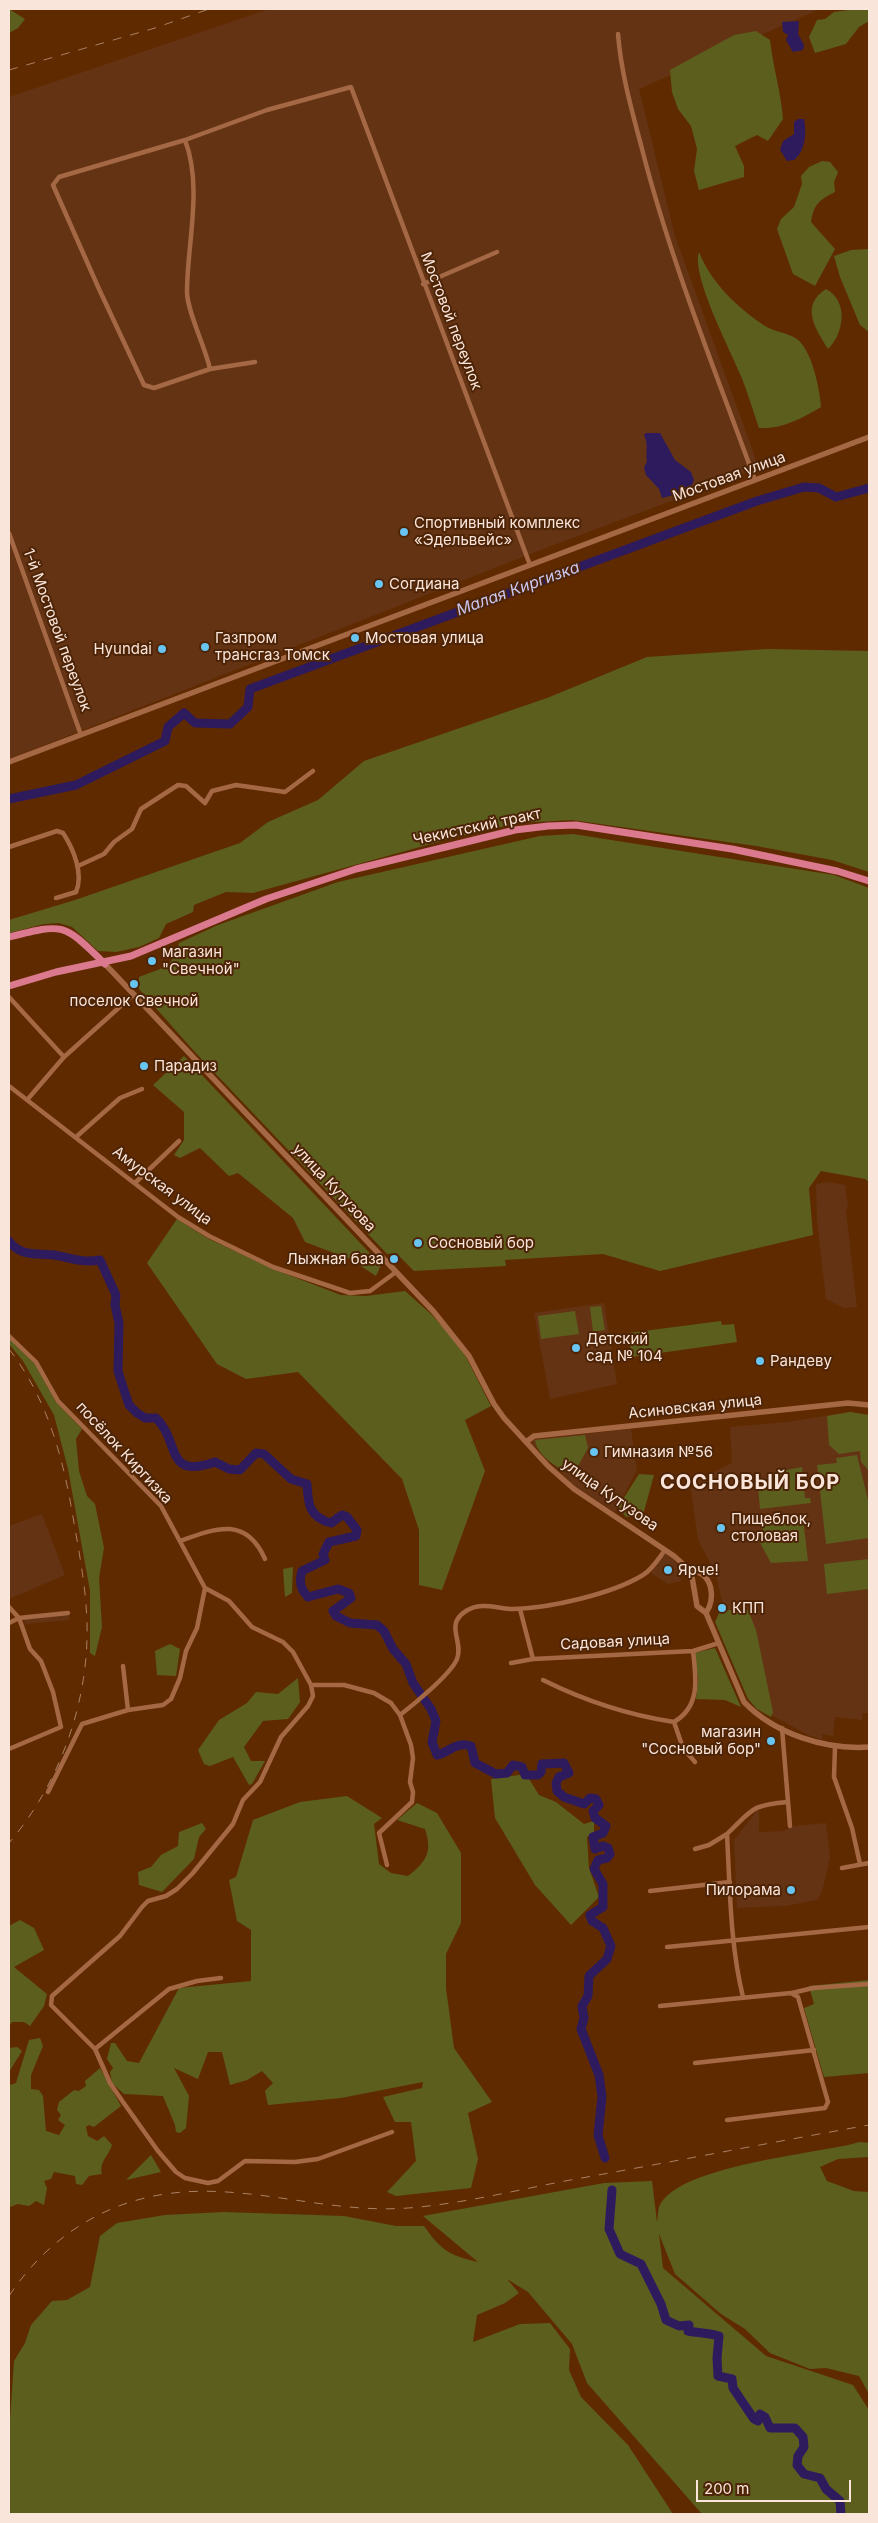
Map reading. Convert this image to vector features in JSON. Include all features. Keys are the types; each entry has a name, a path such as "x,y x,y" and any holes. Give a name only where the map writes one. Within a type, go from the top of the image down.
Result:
{"main road":[{"name":"Чекистский тракт","path":"9,986 56,972 104,964 131,956 275,896 356,869 515,830 576,825 732,849 837,871 869,881"},
{"path":"9,936 46,927 57,927 68,931 82,942 104,964"}],"street":[{"path":"618,34 625,84 656,205 674,260 755,480"},
{"name":"Мостовой переулок","path":"185,140 267,110 350,87 530,564"},
{"path":"210,369 188,299 193,199 189,151 185,140 59,177 54,182 52,188 144,385 154,388 210,369 255,362"},
{"path":"423,284 497,252"},
{"name":"Мостовая улица","path":"9,762 869,437"},
{"name":"1-й Мостовой переулок","path":"9,533 81,735"},
{"path":"78,866 104,854 114,842 132,829 141,809 178,785 186,786 205,803 212,791 236,785 285,792 313,771"},
{"path":"9,846 60,831 67,839 78,866 78,885 76,892 56,898"},
{"name":"улица Кутузова","path":"104,964 453,1334 469,1356 494,1404 526,1442 574,1489 665,1550 691,1571 702,1574 709,1582 712,1602 706,1613"},
{"path":"28,1100 64,1058 133,995"},
{"path":"9,997 64,1058"},
{"name":"Амурская улица","path":"9,1086 136,1182 178,1217 209,1236 274,1267 341,1292 359,1294 370,1291 396,1272"},
{"path":"76,1137 120,1098 142,1089"},
{"path":"136,1182 179,1141"},
{"name":"посёлок Киргизка","path":"9,1336 36,1362 58,1401 161,1506 205,1588"},
{"name":"Асиновская улица","path":"526,1442 534,1436 784,1409 848,1403 869,1405"},
{"path":"180,1541 214,1530 236,1529 254,1539 265,1559"},
{"path":"400,1716 455,1664 459,1651 454,1624 459,1617 475,1607 520,1609 604,1594 643,1575 665,1550"},
{"path":"691,1571 697,1606 706,1613 744,1702 754,1712 821,1745 869,1747"},
{"path":"48,1792 82,1724 128,1710 154,1708 163,1705 171,1699 180,1678 186,1651 198,1628 205,1588 229,1601 252,1627 283,1642 293,1652 311,1685 313,1696 281,1737 260,1782 243,1800 226,1834 192,1874 171,1893 148,1901 120,1936 52,1996 51,2004 95,2049 110,2084 158,2151 176,2172 194,2181 208,2183 218,2181 245,2161 295,2162 318,2159 392,2132"},
{"path":"9,1607 19,1618 30,1649 41,1661 53,1692 60,1727 9,1750"},
{"path":"520,1609 533,1659"},
{"path":"9,1623 19,1618 68,1613"},
{"name":"Садовая улица","path":"511,1663 533,1659 693,1651 719,1643"},
{"path":"674,1722 686,1712 694,1700 696,1675 693,1651"},
{"path":"123,1666 128,1710"},
{"path":"543,1680 588,1701 647,1717 674,1722"},
{"path":"311,1685 344,1685 374,1693 391,1703 400,1716 413,1752 410,1782 413,1798 412,1802 379,1833 388,1865"},
{"path":"674,1722 684,1748 696,1762"},
{"path":"782,1727 790,1826"},
{"path":"835,1747 834,1777 852,1828 860,1864"},
{"path":"694,1849 710,1845 727,1834 760,1805 788,1802"},
{"path":"727,1834 733,1940 736,1970 743,1997"},
{"path":"842,1868 869,1863"},
{"path":"650,1890 730,1882"},
{"path":"667,1947 869,1927"},
{"path":"95,2049 169,1989 197,1981 221,1978"},
{"path":"660,2006 791,1993 813,1988 869,1984"},
{"path":"727,2120 825,2108 828,2102 814,2050 798,1997 791,1993"},
{"path":"695,2063 814,2050"}],"shaded area":[{"path":"9,9 25,19 18,28 9,33"},
{"path":"269,9 820,9 639,89 675,236 759,468 538,551 9,759 9,97"},
{"path":"869,9 869,21 859,27 846,44 815,53 809,37 817,20 825,19 834,12"},
{"path":"799,21 798,34 804,45 803,50 793,52 786,40 788,35 783,32 782,22"},
{"path":"756,31 770,40 783,119 768,141 757,135 735,146 744,166 744,177 699,190 694,171 697,149 691,126 678,109 672,92 670,70 734,35"},
{"path":"798,119 804,119 803,147 798,157 787,161 780,150 783,141 794,134 794,122"},
{"path":"822,161 830,162 838,172 834,182 835,192 818,203 811,222 835,249 815,286 793,274 777,229 781,219 794,207 802,184 801,176 809,167"},
{"path":"869,249 869,332 860,325 840,277 834,256 851,250"},
{"path":"699,252 718,284 735,303 765,326 793,337 802,344 811,361 821,407 791,422 776,427 759,428 741,376 706,295 698,263"},
{"path":"826,289 838,301 842,318 838,335 828,349 812,318 814,303 818,296"},
{"path":"646,433 660,433 675,460 691,472 694,480 689,491 662,498 659,489 646,475 644,468 647,461 644,435"},
{"path":"767,649 869,651 869,872 832,860 756,846 572,820 518,823 449,839 253,893 226,892 194,905 193,912 166,924 159,938 139,947 116,952 98,951 72,927 59,923 44,924 9,933 9,920 75,900 240,843 268,822 318,800 364,761 547,698 647,657"},
{"name":"Сосновый бор","path":"573,834 834,875 869,888 869,1182 865,1179 821,1171 809,1188 813,1235 660,1271 603,1254 505,1260 506,1266 414,1271 396,1253 387,1254 193,1050 139,989 139,977 170,963 179,943 218,925 338,882 540,836"},
{"path":"184,1056 381,1265 376,1276 350,1259 305,1242 293,1218 238,1173 229,1176 200,1148 180,1158 174,1155 184,1140 184,1112 153,1085"},
{"path":"829,1182 845,1185 848,1207 846,1211 857,1307 844,1308 826,1299 817,1221 816,1184"},
{"path":"177,1219 207,1238 273,1269 341,1295 366,1296 405,1291 431,1314 451,1336 466,1357 491,1406 465,1420 485,1471 442,1590 419,1585 419,1530 402,1479 298,1372 246,1379 217,1364 147,1263"},
{"name":"Детский сад № 104","path":"604,1303 617,1384 550,1399 534,1313"},
{"path":"601,1306 605,1330 593,1332 590,1307"},
{"path":"575,1311 579,1334 541,1339 538,1316"},
{"path":"721,1321 722,1325 734,1324 737,1342 632,1357 628,1333"},
{"path":"9,1338 35,1364 56,1402 82,1429 76,1439 79,1471 87,1496 95,1504 104,1548 99,1578 102,1627 95,1656 90,1653 90,1591 68,1469 54,1415 23,1361 9,1344"},
{"path":"850,1412 869,1415 869,1713 863,1713 862,1720 835,1717 833,1736 822,1734 822,1740 808,1735 758,1708 731,1643 716,1574 698,1540 691,1490 696,1481 732,1463 730,1427 786,1422"},
{"path":"850,1412 869,1415 869,1471 861,1462 860,1451 839,1454 829,1445 827,1416"},
{"path":"631,1429 637,1470 615,1512 576,1487 531,1443 535,1439"},
{"path":"585,1435 588,1448 573,1475 556,1466 545,1457 540,1452 535,1440"},
{"path":"857,1455 869,1504 869,1538 826,1544 817,1465 837,1463 836,1458"},
{"path":"802,1467 805,1498 810,1498 811,1503 760,1509 758,1487 771,1473"},
{"path":"639,1474 654,1475 643,1515 626,1517 618,1507"},
{"path":"42,1514 65,1575 9,1599 9,1526"},
{"path":"803,1518 808,1561 771,1563 758,1539 764,1538 762,1523 781,1521 782,1523"},
{"path":"665,1553 672,1557 679,1569 681,1581 668,1584 651,1573"},
{"path":"869,1559 869,1589 827,1594 824,1564"},
{"path":"293,1567 292,1593 285,1597 283,1569"},
{"path":"729,1610 748,1610 756,1630 773,1712 771,1717 757,1709 748,1699 715,1622 719,1613"},
{"path":"68,1611 69,1620 25,1624 24,1615"},
{"path":"170,1644 180,1649 176,1676 157,1675 155,1651"},
{"path":"715,1648 741,1707 725,1700 696,1699 698,1679 694,1653"},
{"path":"298,1678 300,1702 288,1719 263,1721 244,1747 251,1761 265,1761 252,1784 249,1785 233,1757 210,1766 204,1764 198,1750 219,1720 247,1703 256,1692 278,1694"},
{"path":"526,1774 539,1795 556,1802 584,1824 594,1821 594,1832 587,1837 589,1868 599,1897 571,1925 535,1885 495,1818 491,1779"},
{"path":"347,1796 382,1818 374,1824 379,1864 391,1873 408,1876 426,1856 428,1844 425,1829 397,1820 417,1803 437,1813 461,1853 461,1923 446,1954 446,1988 454,2048 492,2102 468,2113 478,2159 471,2188 396,2196 387,2192 416,2161 411,2122 395,2122 383,2097 422,2088 423,2082 341,2098 268,2105 265,2091 273,2083 262,2071 247,2080 230,2085 222,2052 208,2052 198,2079 174,2068 189,2096 186,2128 180,2133 176,2132 163,2096 124,2094 112,2083 110,2072 113,2068 107,2059 111,2043 115,2043 127,2061 139,2063 179,1988 251,1981 251,1930 237,1921 229,1880 236,1877 253,1820 300,1802"},
{"path":"759,1808 759,1832 783,1831 793,1826 826,1823 830,1857 822,1892 817,1900 785,1906 737,1908 734,1840"},
{"path":"202,1823 206,1829 199,1837 194,1859 162,1892 139,1885 138,1872 151,1867 161,1855 178,1846 179,1832"},
{"path":"20,1920 34,1928 44,1950 14,1967 47,1994 44,2006 30,2026 24,2022 12,2022 9,2026 9,1926"},
{"path":"869,1980 869,2073 824,2077 804,2008 814,2004 809,1986"},
{"path":"40,2038 43,2046 31,2075 31,2089 39,2090 43,2096 46,2131 59,2135 65,2125 58,2120 61,2115 57,2110 59,2102 74,2090 79,2091 86,2086 85,2081 100,2068 121,2106 94,2127 89,2125 86,2127 88,2136 97,2141 104,2136 112,2145 103,2163 102,2174 89,2176 82,2185 76,2184 75,2176 54,2172 51,2179 44,2181 47,2188 44,2205 36,2201 29,2206 18,2204 10,2207 9,2088 10,2085 16,2083 29,2040"},
{"path":"17,2047 22,2051 9,2072 9,2048"},
{"path":"860,2142 869,2143 869,2157 838,2159 820,2167 827,2181 854,2191 869,2192 869,2394 859,2376 826,2368 810,2369 770,2353 745,2329 721,2314 675,2274 659,2234 663,2268 766,2356 853,2385 869,2410 869,2514 702,2514 587,2383 572,2344 528,2292 507,2279 519,2293 505,2303 477,2315 473,2342 520,2324 550,2323 570,2349 569,2370 581,2397 628,2445 673,2514 9,2514 9,2435 14,2361 25,2343 31,2325 52,2301 67,2300 90,2287 100,2236 117,2223 165,2215 224,2212 344,2216 396,2226 424,2226 435,2241 452,2254 478,2262 423,2216 604,2183 652,2181 657,2222 659,2207 671,2193 692,2181 719,2171 750,2163"},
{"path":"151,2155 161,2172 126,2180"}],"waterway":[{"name":"Малая Киргизка","path":"9,799 76,785 165,741 168,727 184,713 195,723 230,724 248,707 250,689 757,501 804,487 819,488 836,497 869,488"},
{"name":"Малая Киргизка","path":"9,1241 18,1250 24,1252 54,1255 82,1261 100,1260 116,1295 115,1305 119,1323 118,1371 129,1405 145,1418 156,1418 164,1428 176,1456 181,1462 188,1466 199,1466 215,1462 229,1469 240,1470 256,1453 264,1454 291,1479 307,1484 309,1504 318,1517 331,1523 342,1515 347,1517 357,1530 356,1536 329,1542 323,1554 325,1560 302,1571 300,1582 303,1591 308,1597 338,1589 349,1593 351,1598 333,1611 336,1616 350,1623 377,1625 384,1631 393,1649 406,1664 413,1683 431,1709 436,1721 432,1742 437,1755 457,1746 471,1746 475,1763 496,1774 507,1773 513,1765 522,1767 525,1775 538,1775 541,1772 542,1764 564,1763 569,1773 559,1777 556,1783 557,1791 564,1797 584,1804 590,1798 596,1799 599,1805 593,1811 595,1818 606,1826 603,1833 593,1837 595,1849 603,1846 608,1848 610,1854 607,1858 598,1860 594,1869 603,1884 603,1907 590,1915 592,1921 603,1928 611,1946 607,1959 589,1976 588,1996 582,2006 584,2018 581,2029 599,2075 602,2097 598,2135 605,2158"},
{"name":"Малая Киргизка","path":"612,2190 609,2229 620,2254 641,2264 661,2304 666,2320 679,2326 689,2325 688,2331 719,2336 718,2376 732,2379 733,2388 754,2419 758,2421 760,2414 765,2417 770,2428 795,2428 803,2437 804,2447 798,2456 797,2465 804,2474 820,2478 826,2489 840,2501 841,2514"}],"railway":[{"path":"9,70 155,28 209,9"},
{"path":"9,1349 34,1387 58,1450 69,1495 80,1556 87,1623 83,1682 77,1712 68,1740 57,1768 43,1794 27,1820 9,1843"},
{"path":"9,2296 35,2263 66,2235 102,2213 141,2199 175,2193 208,2191 241,2193 374,2209 428,2206 486,2197 869,2125"}],"place":[{"name":"Спортивный комплекс «Эдельвейс»","path":"404,532"},
{"name":"Согдиана","path":"379,584"},
{"name":"Мостовая улица","path":"355,638"},
{"name":"Газпром трансгаз Томск","path":"205,647"},
{"name":"Hyundai","path":"162,649"},
{"name":"магазин \"Свечной\"","path":"152,961"},
{"name":"поселок Свечной","path":"134,984"},
{"name":"Парадиз","path":"144,1066"},
{"name":"Сосновый бор","path":"418,1243"},
{"name":"Лыжная база","path":"394,1259"},
{"name":"Детский сад № 104","path":"576,1348"},
{"name":"Рандеву","path":"760,1361"},
{"name":"Гимназия №56","path":"594,1452"},
{"name":"Пищеблок, столовая","path":"721,1528"},
{"name":"Ярче!","path":"668,1570"},
{"name":"КПП","path":"722,1608"},
{"name":"магазин \"Сосновый бор\"","path":"771,1741"},
{"name":"Пилорама","path":"791,1890"}],"district":[{"name":"СОСНОВЫЙ БОР","path":"750,1483"}]}
